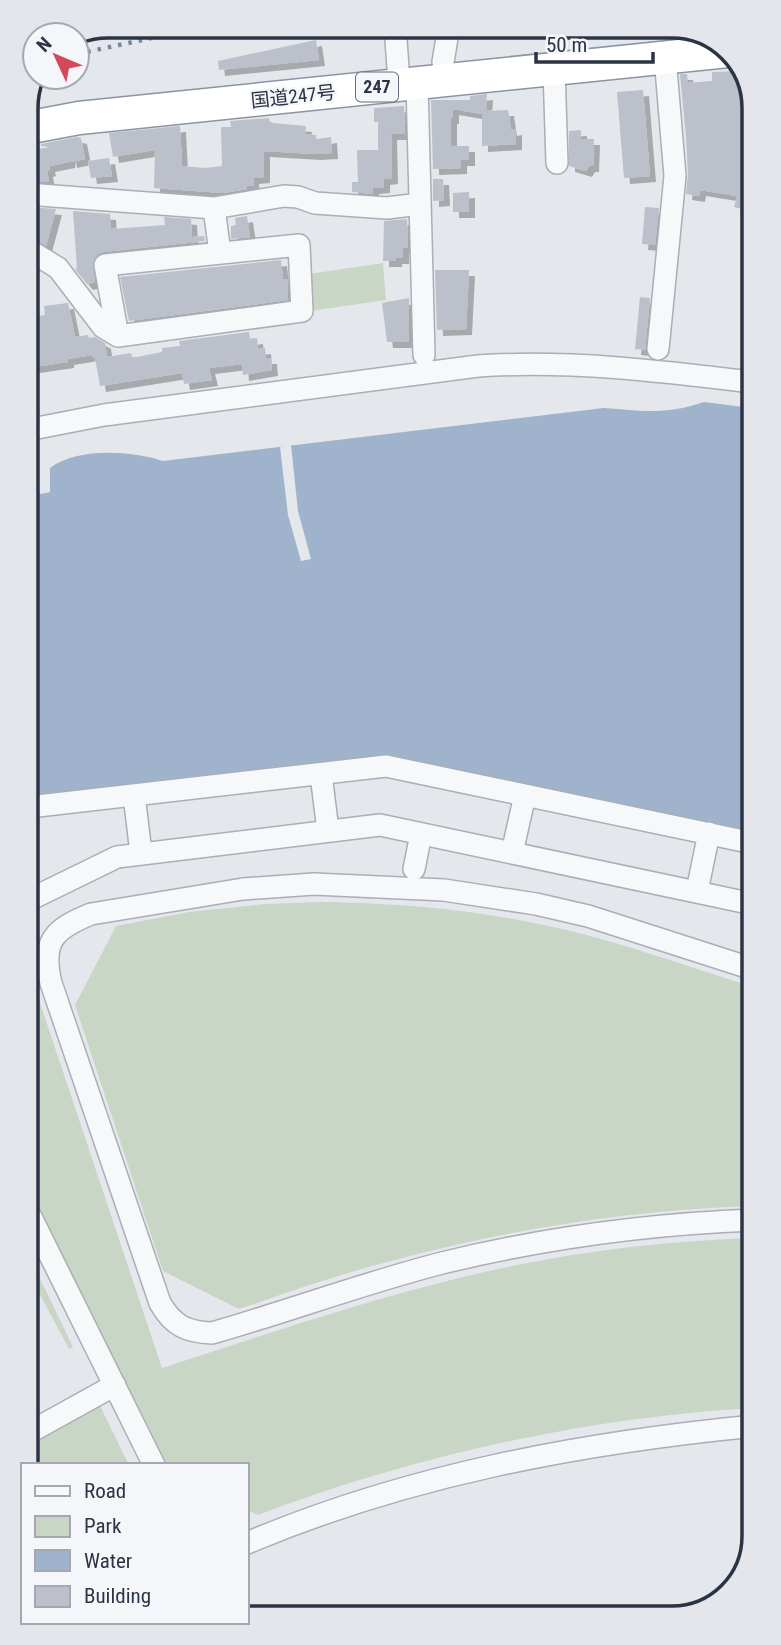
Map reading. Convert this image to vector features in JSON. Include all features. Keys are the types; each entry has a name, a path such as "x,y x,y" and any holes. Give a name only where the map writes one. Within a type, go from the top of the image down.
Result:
{"highway":[{"name":"国道247号","path":"39,126 408,75 443,62 663,39"},
{"name":"国道247号","path":"39,107 82,99 408,75 554,69 714,52"}],"street":[{"path":"398,39 408,75 420,204 424,355"},
{"path":"443,62 447,39"},
{"path":"658,349 675,176 665,57"},
{"path":"554,69 557,163"},
{"path":"39,195 214,208 284,196 298,197 315,203 387,208 420,204"},
{"path":"214,208 220,253"},
{"path":"39,257 58,268 103,327 118,336 302,311 299,244 106,265 118,336"},
{"path":"39,428 117,413 393,376 530,362 742,381"},
{"path":"39,806 386,766 742,841"},
{"path":"321,774 328,831"},
{"path":"134,795 141,853"},
{"path":"512,853 525,795"},
{"path":"38,899 58,896 117,857 380,825 742,901"},
{"path":"697,891 709,833"},
{"path":"414,869 421,834"},
{"path":"742,965 588,916 536,904 433,889 314,884 243,889 91,914 71,922 59,931 48,947 46,958 51,983 160,1303 172,1321 186,1330 212,1333 367,1284 513,1247 641,1228 742,1221"},
{"path":"38,1231 153,1463"},
{"path":"38,1428 115,1385"},
{"path":"248,1543 358,1502 523,1459 656,1436 742,1427"}],"green space":[{"path":"383,263 386,300 310,311 309,274"},
{"path":"265,904 380,904 499,916 607,941 742,983 742,1207 616,1217 480,1239 353,1272 239,1309 163,1271 75,1005 116,926 189,912"},
{"path":"38,998 162,1368 407,1291 481,1273 597,1251 676,1242 742,1239 742,1409 629,1420 502,1443 377,1475 258,1515 248,1510 248,1463 162,1463 38,1207"},
{"path":"38,1275 73,1347 69,1349 38,1291"},
{"path":"100,1406 128,1463 38,1463 38,1441"}],"water":[{"path":"704,402 742,407 742,834 383,758 39,798 39,493 50,492 50,468 62,461 90,454 121,453 163,461 604,408 643,411"}],"pier":[{"path":"291,445 298,511 311,559 301,561 288,515 280,447"}],"building":[{"path":"316,40 319,60 219,70 218,61"},
{"path":"731,71 739,86 742,100 742,209 734,207 737,196 700,190 699,196 686,194 688,175 680,74 687,74 688,83 712,81 712,72"},
{"path":"643,90 650,176 624,178 617,92"},
{"path":"487,94 486,111 508,110 511,130 516,129 516,144 482,146 482,114 453,109 451,146 469,146 469,160 461,160 461,168 433,169 431,100 470,100 470,96"},
{"path":"404,106 405,134 391,134 392,178 384,179 384,187 373,188 373,194 352,192 352,182 358,182 357,150 378,150 378,122 374,122 374,108"},
{"path":"269,118 273,123 306,126 305,134 316,135 316,139 331,137 332,153 264,151 264,177 253,178 254,186 247,186 247,189 223,193 154,188 155,150 113,157 109,133 180,126 182,166 222,166 221,127 231,127 230,121"},
{"path":"581,130 581,139 594,139 593,166 589,166 586,171 569,166 569,131"},
{"path":"81,138 85,159 71,162 70,155 69,162 49,166 49,182 39,181 39,149 50,147 41,144"},
{"path":"109,158 112,176 91,178 88,161"},
{"path":"433,179 443,179 444,200 433,201"},
{"path":"469,192 469,212 453,212 453,193"},
{"path":"645,207 659,208 655,245 642,244"},
{"path":"39,208 56,209 46,246 39,242"},
{"path":"73,211 110,214 111,229 165,225 164,217 191,219 192,237 204,236 205,241 103,252 93,261 95,282 87,284 75,269"},
{"path":"247,216 250,237 231,239 231,226 236,225 235,218"},
{"path":"407,219 408,248 403,248 403,258 383,261 384,221"},
{"path":"281,260 283,279 287,279 288,300 129,321 120,277"},
{"path":"435,270 469,270 466,329 437,330"},
{"path":"640,297 650,298 645,350 635,349"},
{"path":"409,298 409,342 387,342 382,303"},
{"path":"68,303 75,337 88,335 89,338 95,337 105,343 107,357 131,353 132,357 137,357 162,352 162,348 180,346 179,341 249,332 250,339 257,338 258,349 265,348 266,358 271,358 272,370 243,375 242,364 209,368 212,380 184,384 182,373 100,386 95,358 92,355 39,366 39,316 45,315 44,306"}],"railway":[{"path":"91,51 152,38"}]}
